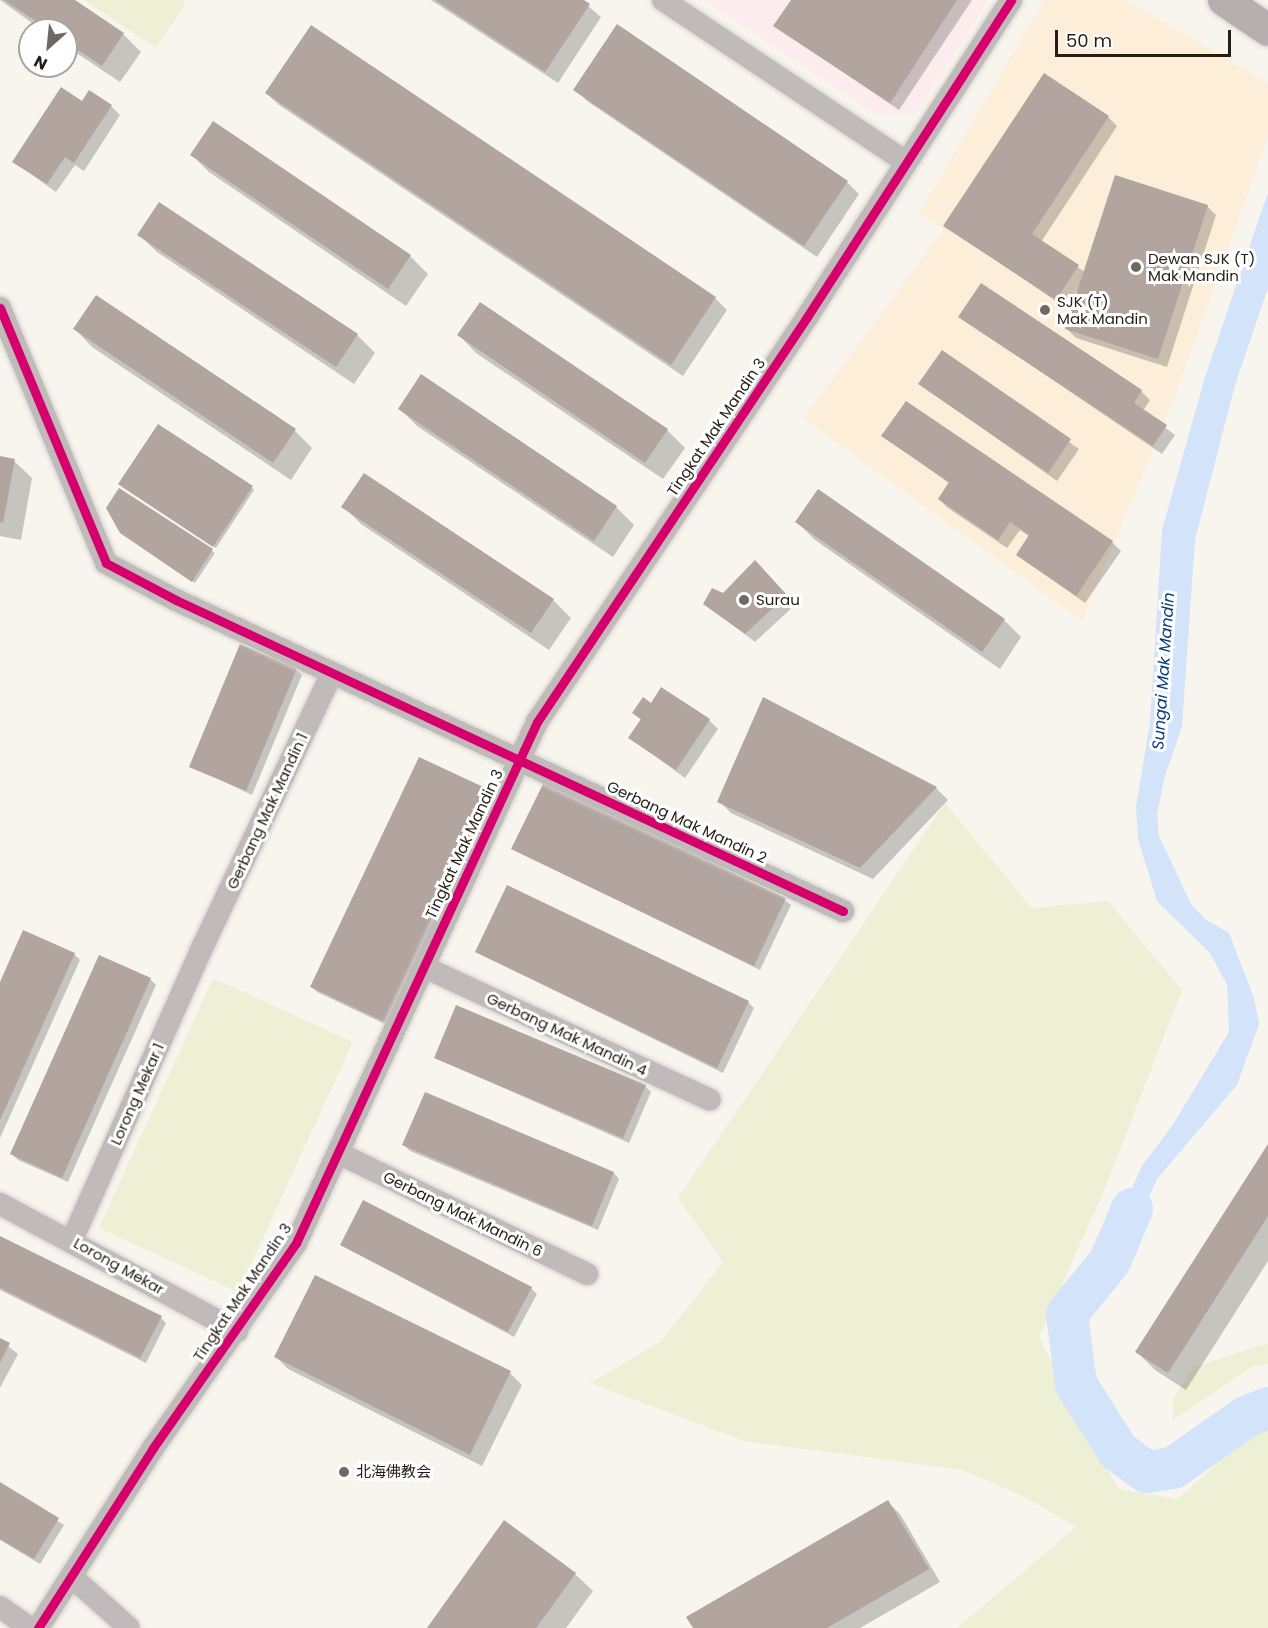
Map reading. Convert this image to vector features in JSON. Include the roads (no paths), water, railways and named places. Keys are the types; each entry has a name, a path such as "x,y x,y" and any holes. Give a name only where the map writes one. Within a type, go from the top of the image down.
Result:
{"street":[{"path":"663,0 906,162"},
{"name":"Tingkat Mak Mandin 3","path":"38,1628 153,1448 296,1243 537,722 1011,0"},
{"path":"1224,0 1265,28"},
{"name":"Gerbang Mak Mandin 2","path":"0,308 106,563 332,673 843,911"},
{"name":"Gerbang Mak Mandin 1","path":"202,948 332,673"},
{"name":"Lorong Mekar 1","path":"72,1240 202,948"},
{"name":"Gerbang Mak Mandin 4","path":"424,967 710,1100"},
{"name":"Gerbang Mak Mandin 6","path":"338,1153 587,1274"},
{"name":"Lorong Mekar","path":"0,1204 72,1240 237,1330"},
{"path":"72,1577 129,1628"},
{"path":"0,1607 30,1628"}],"water":[{"path":"1268,192 1268,288 1235,385 1195,540 1182,727 1165,776 1157,814 1159,836 1191,904 1205,919 1229,933 1254,998 1259,1024 1237,1085 1157,1179 1129,1240 1110,1261 1112,1232 1142,1166 1172,1126 1229,1032 1227,985 1210,953 1157,901 1138,839 1136,807 1150,723 1162,530 1205,377"}],"waterway":[{"name":"Sungai Mak Mandin","path":"1132,1209 1110,1261 1067,1314 1076,1384 1118,1451 1147,1472 1173,1468 1246,1417 1268,1408"}],"place":[{"name":"Dewan SJK (T) Mak Mandin","path":"1136,267"},
{"name":"SJK (T) Mak Mandin","path":"1045,310"},
{"name":"Surau","path":"744,600"},
{"name":"北海佛教会","path":"344,1472"}]}
